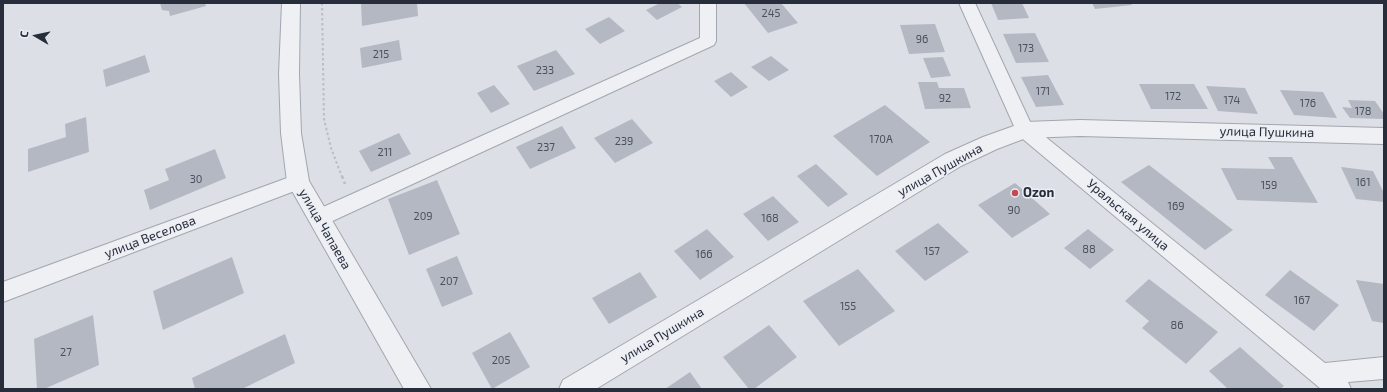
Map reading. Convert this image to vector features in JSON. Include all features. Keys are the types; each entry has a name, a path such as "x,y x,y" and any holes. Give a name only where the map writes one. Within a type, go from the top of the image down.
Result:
{"street":[{"name":"улица Чапаева","path":"291,3 289,74 291,133 298,182 418,389"},
{"path":"319,218 708,41 708,3"},
{"name":"Уральская улица","path":"967,3 1025,130 1339,389"},
{"name":"улица Пушкина","path":"572,389 953,160 990,143 1025,130 1080,128 1384,136"},
{"name":"улица Веселова","path":"3,292 298,182"},
{"path":"1322,374 1384,368"}],"path":[{"path":"322,3 324,120 331,148 352,203"}],"building":[{"path":"160,3 205,3 206,6 170,16 169,11 162,10"},
{"path":"361,3 417,3 418,16 362,26"},
{"path":"660,3 677,3 682,7 657,20 646,10"},
{"path":"744,3 781,3 798,23 768,33"},
{"path":"991,3 1022,3 1029,18 998,20"},
{"path":"1092,3 1131,3 1132,5 1095,9"},
{"path":"609,17 625,31 600,44 585,29"},
{"path":"935,24 945,52 909,54 900,25"},
{"path":"1035,33 1049,62 1016,63 1003,34"},
{"path":"399,40 402,60 362,68 360,48"},
{"path":"556,50 575,74 534,91 517,66"},
{"path":"145,55 150,72 106,87 103,70"},
{"path":"771,56 789,70 769,81 751,67"},
{"path":"943,57 951,76 931,78 923,58"},
{"path":"731,72 748,87 731,97 714,81"},
{"path":"1048,75 1064,105 1036,107 1021,77"},
{"path":"918,82 937,82 939,88 964,88 971,108 925,109"},
{"path":"1139,84 1194,84 1208,109 1151,109"},
{"path":"494,85 510,104 491,113 477,93"},
{"path":"1206,86 1245,88 1258,114 1218,111"},
{"path":"1280,90 1323,92 1337,118 1294,115"},
{"path":"1348,100 1375,101 1384,114 1384,119 1350,118 1342,107 1352,108"},
{"path":"885,105 930,142 877,176 833,136"},
{"path":"86,117 89,152 28,172 28,149 66,137 65,124"},
{"path":"632,119 653,143 615,163 594,138"},
{"path":"562,126 576,148 530,169 516,147"},
{"path":"399,133 411,154 371,172 359,151"},
{"path":"215,149 226,178 150,210 144,190 169,180 165,169"},
{"path":"1268,157 1292,157 1318,203 1237,200 1221,168 1275,169"},
{"path":"816,164 848,194 828,207 797,176"},
{"path":"1149,165 1233,230 1205,250 1121,182"},
{"path":"1341,167 1373,171 1384,193 1384,202 1356,199"},
{"path":"437,180 460,234 409,255 388,199"},
{"path":"1015,183 1050,214 1012,238 978,205"},
{"path":"773,196 799,222 768,241 743,214"},
{"path":"938,223 969,252 925,281 895,251"},
{"path":"707,229 734,257 700,280 674,251"},
{"path":"1088,229 1114,250 1090,269 1064,248"},
{"path":"457,256 473,294 442,307 426,269"},
{"path":"232,257 244,293 163,330 153,291"},
{"path":"858,269 895,311 839,346 803,301"},
{"path":"1290,270 1339,305 1314,331 1265,295"},
{"path":"640,272 657,297 609,324 592,298"},
{"path":"1149,279 1218,332 1186,364 1142,328 1149,321 1125,301"},
{"path":"1356,280 1384,284 1384,323 1372,321"},
{"path":"93,315 99,365 44,389 37,389 34,339"},
{"path":"769,325 797,357 754,389 749,389 723,357"},
{"path":"510,332 530,367 492,389 472,353"},
{"path":"285,334 295,363 242,389 195,389 192,378"},
{"path":"1240,347 1284,386 1280,389 1228,389 1209,371"},
{"path":"690,372 702,389 665,389"}],"place":[{"name":"Ozon","path":"1015,193"}]}
